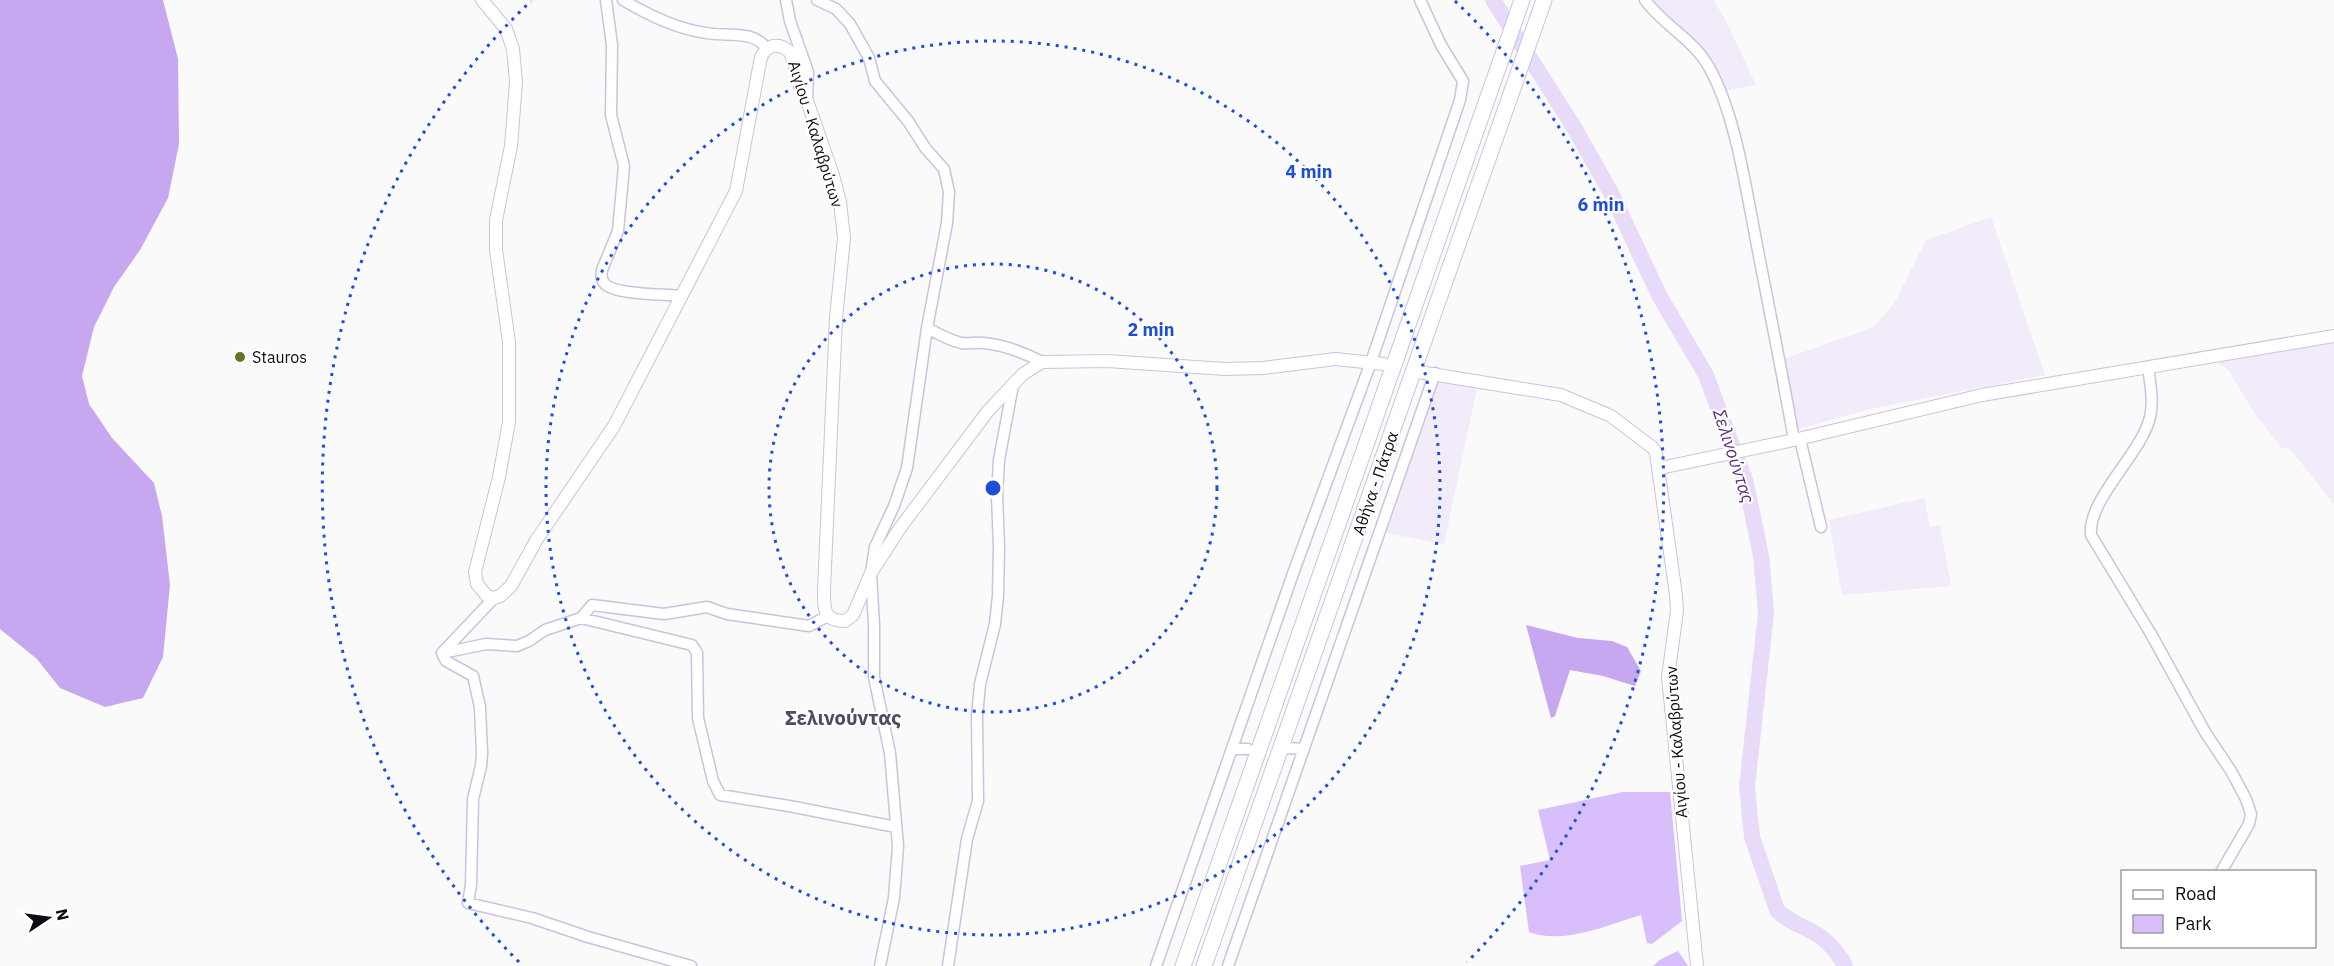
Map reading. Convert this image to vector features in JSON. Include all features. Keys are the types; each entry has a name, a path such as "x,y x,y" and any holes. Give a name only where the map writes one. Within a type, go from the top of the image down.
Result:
{"highway":[{"name":"Αθήνα - Πάτρα","path":"1183,966 1522,0"},
{"name":"Αθήνα - Πάτρα","path":"1204,966 1544,0"}],"main road":[{"path":"482,0 506,29 513,49 516,82 511,146 496,220 496,250 509,342 509,422 499,477 475,572 481,591 494,598"},
{"name":"Αιγίου - Καλαβρύτων","path":"494,598 500,596 511,586 537,539 603,443 736,191 761,57 767,49 780,45 790,52 840,202 844,238 836,318 832,396 824,590 824,607 828,616"},
{"path":"1660,468 1797,440 1982,395 2334,336"},
{"path":"828,616 832,620 845,621 853,615 871,573 900,528 988,411 1023,374 1042,362 1107,361 1225,369 1263,368 1335,359 1384,364"},
{"name":"Αιγίου - Καλαβρύτων","path":"1419,372 1561,395 1611,416 1653,448 1660,468 1677,603 1668,677 1697,966"}],"street":[{"path":"606,0 612,45 611,115 624,166 618,231 603,267 602,276 605,284 616,290 681,296"},
{"path":"622,0 682,28 706,33 752,37 763,42 767,49"},
{"path":"786,0 790,21 808,72 807,104"},
{"path":"817,0 829,2 850,24 869,58 875,81 908,121 926,149 940,162 948,178 949,192 947,223 927,328 907,468 894,506 875,547 871,573 874,677 890,753 898,860 894,897 880,966"},
{"path":"1156,966 1295,568 1371,362 1462,92 1463,81 1441,45 1420,0"},
{"path":"1645,0 1655,14 1688,41 1703,58 1710,68 1724,101 1748,198 1797,440 1821,527"},
{"path":"927,328 940,336 961,343 998,346 1029,355 1042,362"},
{"path":"2148,367 2152,404 2149,422 2104,496 2092,521 2091,535 2246,799 2251,814 2249,824 2222,870"},
{"path":"1228,966 1386,520 1435,373"},
{"path":"948,966 967,839 978,801 977,716 980,684 995,624 998,596 999,460 1012,385"},
{"path":"442,653 494,598"},
{"path":"442,653 486,645 517,646 546,630 581,618 592,605 664,614 707,607 727,614 809,626 828,616"},
{"path":"581,618 695,648 698,718 713,781 720,795 896,827"},
{"path":"442,653 446,661 473,676 480,707 482,760 473,799 471,885 468,903 532,918 588,937 692,966"},
{"path":"1286,748 1304,749"},
{"path":"1232,749 1248,749"}],"shaded area":[{"path":"0,0 163,0 178,59 179,144 168,198 140,250 114,287 94,327 82,376 89,404 112,438 154,483 162,516 170,585 163,657 143,698 105,707 60,688 37,659 0,629"},
{"path":"1648,0 1713,0 1724,17 1756,85 1724,91"},
{"path":"1991,217 2045,375 1870,409 1798,429 1784,359 1874,327 1895,302 1926,240"},
{"path":"2334,340 2334,504 2289,448 2282,448 2257,417 2228,370 2216,361"},
{"path":"1439,381 1477,388 1444,544 1386,533"},
{"path":"1924,498 1930,527 1940,525 1951,586 1842,595 1829,520"},
{"path":"1526,625 1578,638 1612,641 1627,647 1641,671 1635,686 1603,676 1570,670 1555,716 1551,718"}],"green space":[{"path":"1623,792 1670,792 1682,921 1652,944 1647,943 1641,915 1571,935 1542,935 1529,932 1520,866 1550,860 1538,810"},
{"path":"1678,951 1688,966 1653,966 1661,959"}],"waterway":[{"name":"Σελινούντας","path":"1493,0 1575,129 1611,193 1660,297 1706,375 1746,483 1761,556 1766,613 1747,787 1752,837 1777,910 1823,938 1836,951 1845,966"}],"place":[{"name":"Stauros","path":"240,357"}],"district":[{"name":"Σελινούντας","path":"843,717"}]}
